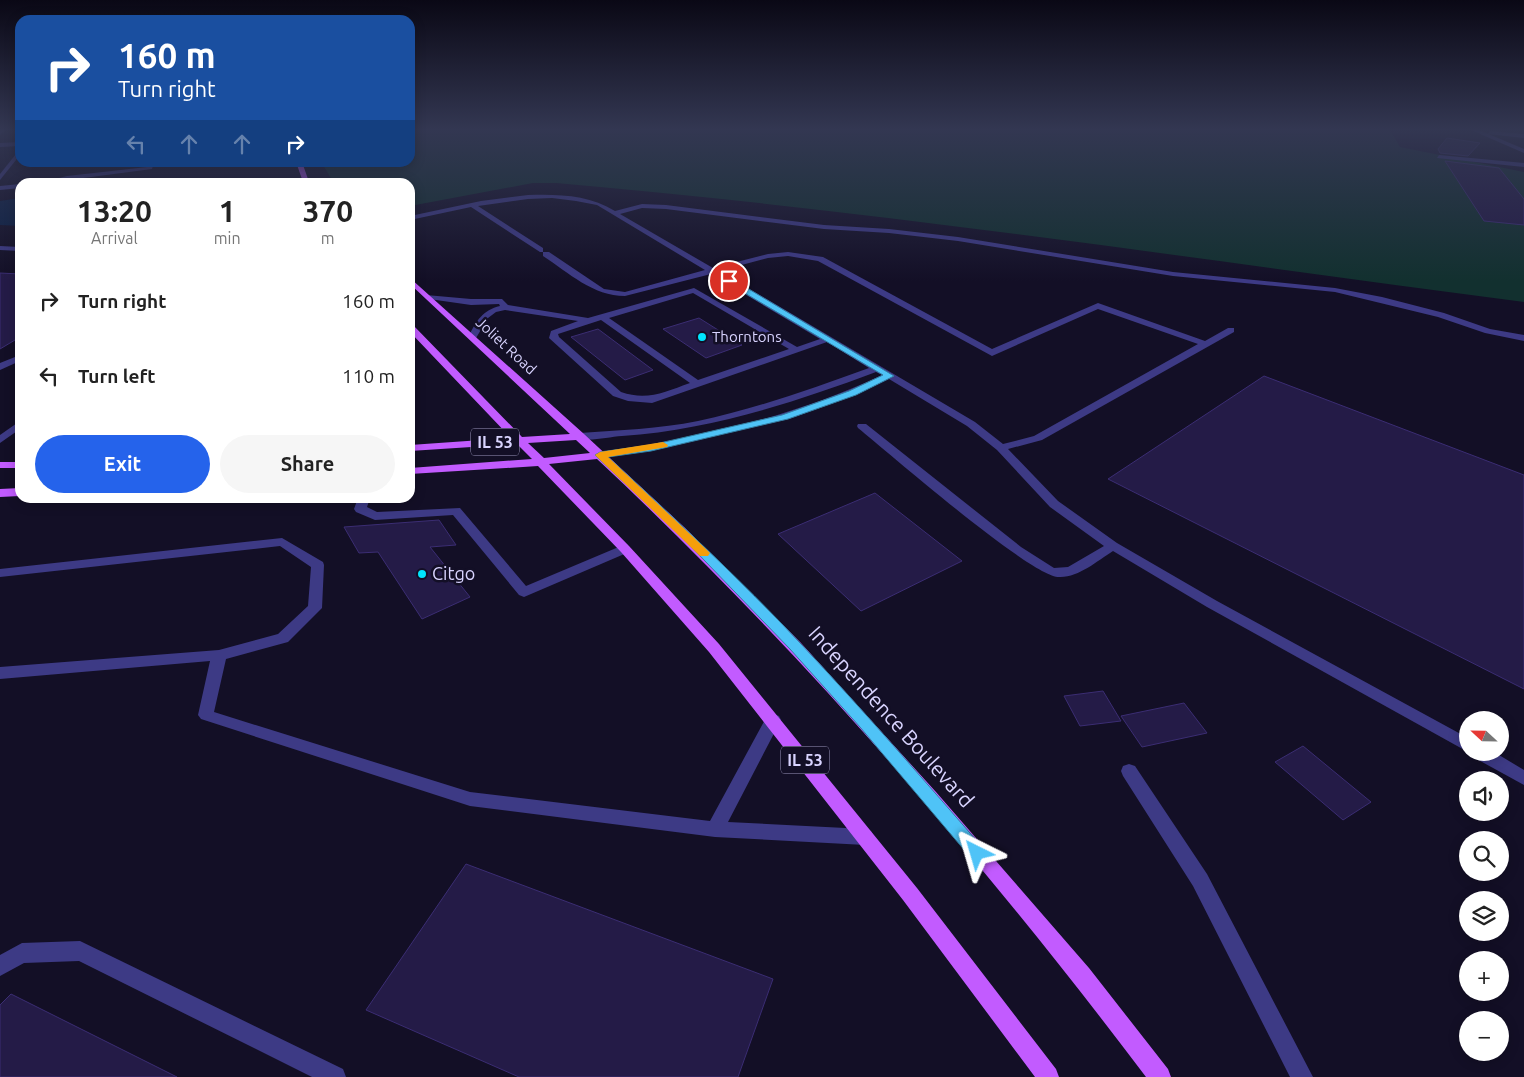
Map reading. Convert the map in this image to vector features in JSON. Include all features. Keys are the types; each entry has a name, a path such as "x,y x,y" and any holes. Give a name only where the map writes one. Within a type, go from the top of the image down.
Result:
{"main road":[{"name":"Joliet Road","path":"415,284 580,436"},
{"path":"415,332 541,462"},
{"name":"IL 53","path":"415,448 580,436"},
{"name":"Independence Boulevard","path":"580,436 730,579 795,646 865,723 1082,975 1160,1077"},
{"name":"IL 53","path":"415,471 541,462 600,455"},
{"name":"IL 53","path":"541,462 625,549 714,648 865,836 1048,1077"},
{"path":"0,465 15,465"},
{"path":"0,493 15,492"}],"lane":[{"path":"0,188 15,186"},
{"path":"415,217 514,198 562,196 591,202 614,213 972,424 1001,448 1054,504 1113,546 1212,604 1459,741"},
{"path":"474,206 601,291 614,294 625,294 768,256 788,254 820,259 992,353 1098,306 1206,344"},
{"path":"614,213 642,206 666,207 824,227 889,231 948,238 1173,274 1335,290 1379,299 1488,330 1524,338"},
{"path":"0,248 15,249"},
{"path":"796,350 694,290 561,328 554,333 554,338 617,394 638,400 652,400 828,339"},
{"path":"429,297 471,302 502,302 505,307"},
{"path":"473,336 484,315 496,308 505,307 590,320"},
{"path":"602,317 697,384"},
{"path":"1001,448 1038,438 1232,330"},
{"path":"0,367 15,360"},
{"path":"580,436 631,433 696,424 791,399 877,368"},
{"path":"600,455 651,448 785,417 852,393 890,376"},
{"path":"862,426 1017,550 1050,571 1059,573 1072,570 1113,546"},
{"path":"0,440 15,428"},
{"path":"362,503 360,509 374,516 456,511 524,592 625,549"},
{"path":"0,573 282,542 318,565 315,608 283,638 219,654 0,673"},
{"path":"219,654 206,714 470,799 715,829 865,836"},
{"path":"715,829 773,720"},
{"path":"1495,761 1524,778"},
{"path":"1128,771 1200,880 1302,1077"},
{"path":"0,966 22,953 80,951 335,1077"}],"green space":[{"path":"415,180 1524,180 1524,302 920,222 677,194 556,183 533,183 415,205"}],"water":[{"path":"15,199 15,226 0,225 0,201"}],"building":[{"path":"1458,180 1509,180 1524,199 1524,225 1484,221"},
{"path":"0,273 15,274 15,340 0,349"},
{"name":"Thorntons","path":"699,318 742,345 706,358 663,329"},
{"path":"598,329 653,370 625,380 571,337"},
{"path":"1264,376 1524,475 1524,689 1108,479"},
{"path":"875,493 962,561 861,611 778,534"},
{"path":"439,520 456,545 430,547 470,597 422,619 378,552 359,553 344,527"},
{"path":"1103,691 1121,721 1080,726 1064,696"},
{"path":"1184,703 1207,733 1142,747 1121,716"},
{"path":"1303,746 1371,802 1343,820 1275,762"},
{"path":"466,864 773,979 738,1077 519,1077 366,1010"},
{"path":"11,994 177,1077 0,1077 0,1005"}],"slow traffic":[{"path":"663,445 600,455 704,553"}],"place":[{"name":"Thorntons","path":"702,337"},
{"name":"Citgo","path":"422,574"}],"route":[{"path":"729,281 890,376 852,393 785,417 651,448 600,455 680,530 795,646 865,723 977,853"}]}
